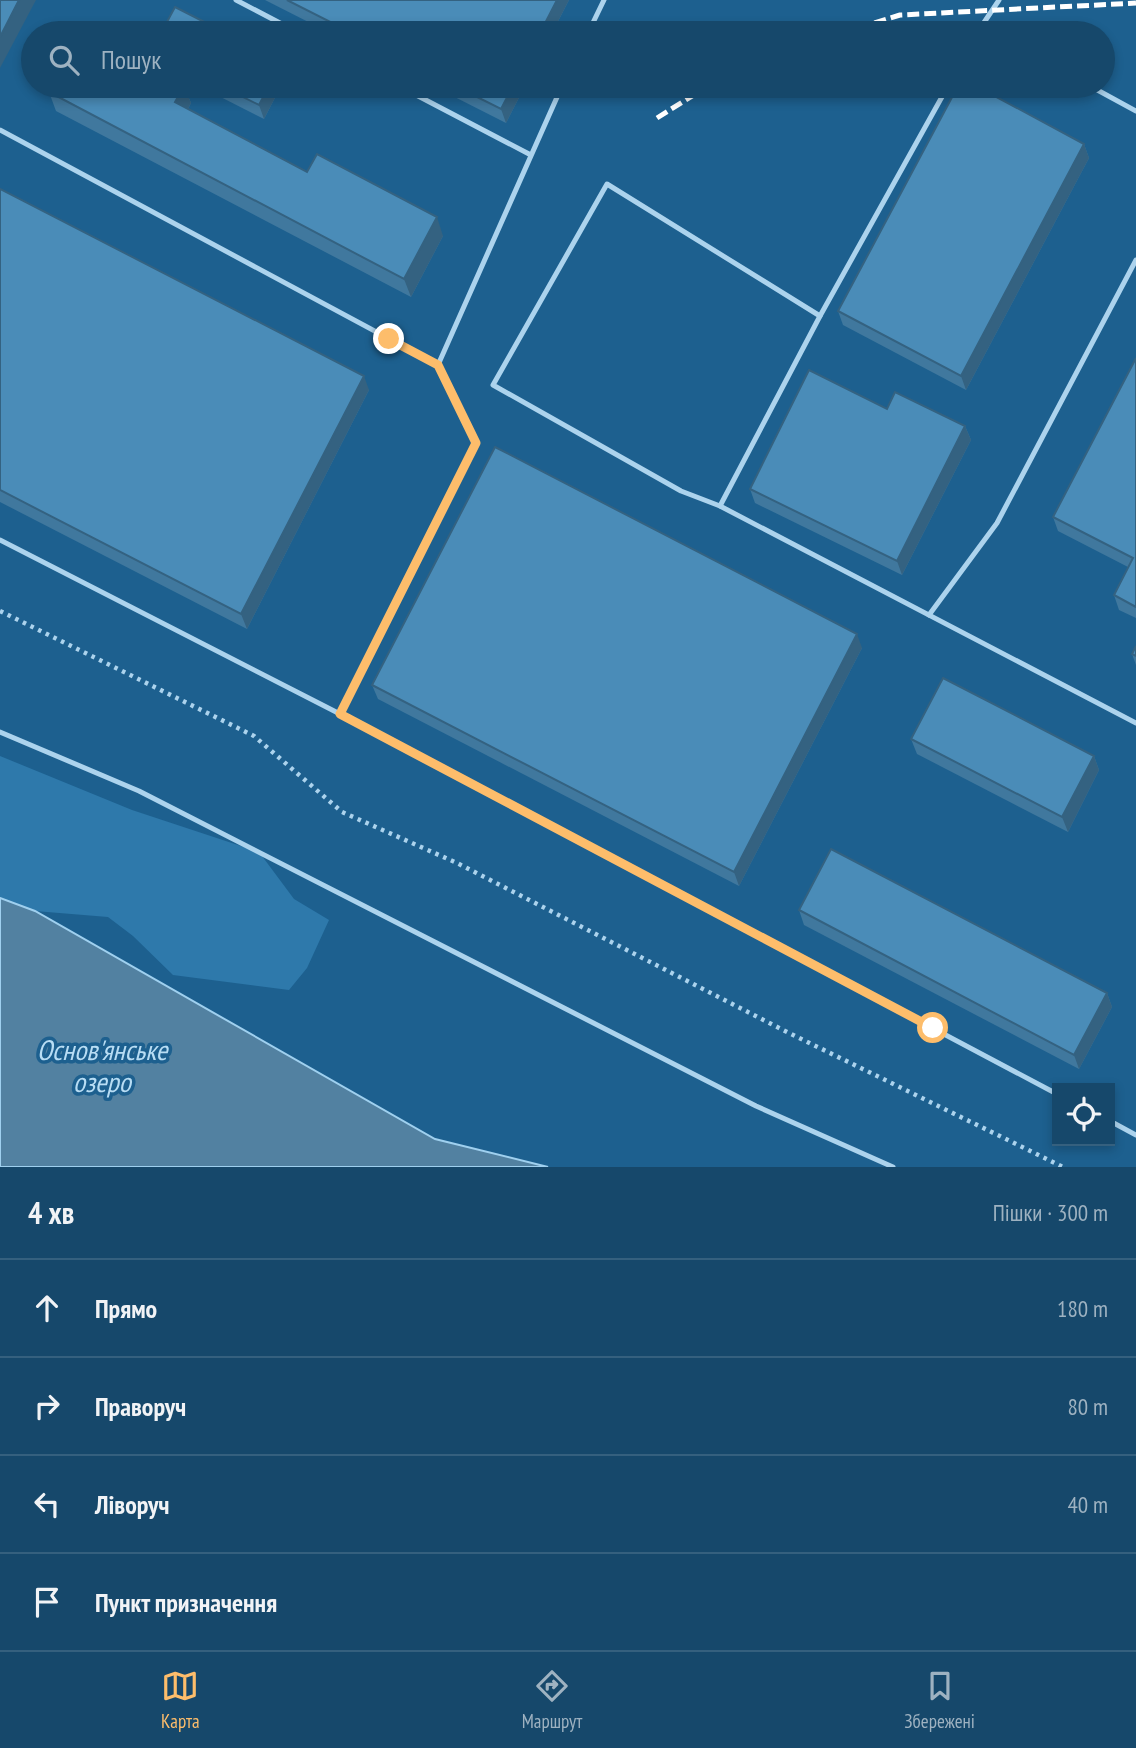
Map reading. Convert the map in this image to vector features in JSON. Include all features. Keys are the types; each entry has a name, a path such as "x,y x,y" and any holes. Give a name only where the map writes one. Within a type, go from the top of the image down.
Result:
{"lane":[{"path":"236,0 276,21"},
{"path":"594,21 604,0"},
{"path":"985,21 999,0"},
{"path":"422,98 529,154"},
{"path":"438,365 529,154 556,98"},
{"path":"720,506 820,316 941,98"},
{"path":"1112,98 1136,111"},
{"path":"0,130 438,365 476,443 340,714"},
{"path":"820,316 607,184 493,385 681,491 720,506 1136,723"},
{"path":"929,615 997,523 1136,260"},
{"path":"0,540 340,714 1052,1091"},
{"path":"0,732 139,791 756,1106 893,1167"},
{"path":"1115,1124 1136,1135"}],"path":[{"path":"0,611 254,736 342,812 457,863 771,1024 1063,1167"}],"shaded area":[{"path":"0,756 132,810 259,852 294,899 329,920 307,968 289,990 173,975 133,936 108,917 35,911 0,898"}],"water":[{"name":"Основ'янське озеро","path":"0,898 35,911 435,1139 548,1167 0,1167"}],"building":[{"path":"0,0 19,0 0,37"},
{"path":"287,0 557,0 546,21 328,21"},
{"path":"175,7 202,21 167,21"},
{"path":"60,98 177,98 175,102 307,172 317,154 437,217 404,279"},
{"path":"245,98 263,98 259,105"},
{"path":"479,98 507,98 501,109"},
{"path":"952,98 998,98 1084,144 961,376 838,311"},
{"path":"0,189 364,376 241,614 0,490"},
{"path":"1136,358 1136,607 1114,595 1133,558 1053,517"},
{"path":"809,370 887,409 895,392 965,426 897,561 750,489"},
{"path":"495,447 857,634 734,872 372,685"},
{"path":"943,678 1094,756 1062,817 911,739"},
{"path":"831,849 1107,993 1074,1055 799,910"}],"railway":[{"path":"881,21 900,15 1136,3"},
{"path":"657,118 689,98"}],"route":[{"path":"389,339 438,365 476,443 340,714 933,1028"}]}
